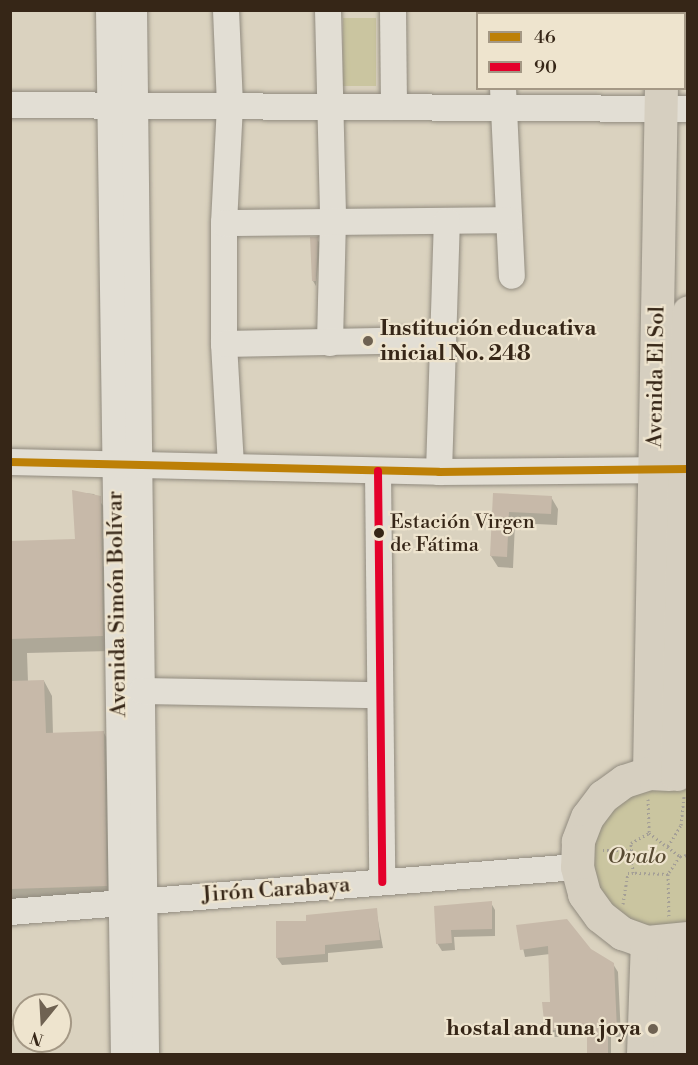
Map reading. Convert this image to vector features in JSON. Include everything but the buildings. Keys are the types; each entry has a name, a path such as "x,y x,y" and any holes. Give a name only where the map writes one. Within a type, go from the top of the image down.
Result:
{"main road":[{"name":"Avenida El Sol","path":"670,102 675,470 670,781"},
{"name":"Avenida El Sol","path":"675,470 686,396 687,312"},
{"path":"669,937 622,933 600,916 584,894 587,859 578,841 592,810 603,796 624,781 670,781"},
{"path":"643,1054 669,937"},
{"path":"669,937 669,1054"}],"street":[{"name":"Avenida Simón Bolívar","path":"110,10 121,106 140,465 142,691 124,1054"},
{"name":"Avenida Simón Bolívar","path":"134,10 121,106 115,464 133,901 146,1054"},
{"path":"226,10 230,105 224,223 224,344 231,467"},
{"path":"328,10 328,105 333,219 330,343"},
{"path":"393,10 394,106"},
{"path":"10,105 394,106 503,99 670,102"},
{"path":"503,99 512,276"},
{"path":"224,223 333,219 509,220"},
{"path":"439,472 447,221"},
{"path":"224,344 442,340"},
{"path":"10,462 439,472 675,470"},
{"path":"378,471 382,882"},
{"path":"142,691 380,695"},
{"name":"Jirón Carabaya","path":"10,912 382,882 587,859"}],"path":[{"path":"633,873 631,843 650,833 670,781"},
{"path":"668,846 681,825 670,781"},
{"path":"650,833 680,855 687,855"},
{"path":"587,859 632,850"},
{"path":"669,937 668,874 680,855"},
{"path":"622,912 628,873 668,874"}],"green space":[{"path":"343,18 376,18 376,86 343,86"},
{"name":"Ovalo","path":"672,782 687,788 687,928 664,935 620,922 588,878 586,849 611,801"}],"transit line":[{"name":"46","path":"10,462 439,472 688,469"},
{"name":"90","path":"378,471 382,882"}],"place":[{"name":"Institución educativa inicial No. 248","path":"368,341"},
{"name":"Estación Virgen de Fátima","path":"379,533"},
{"name":"hostal and una joya","path":"653,1029"}]}
